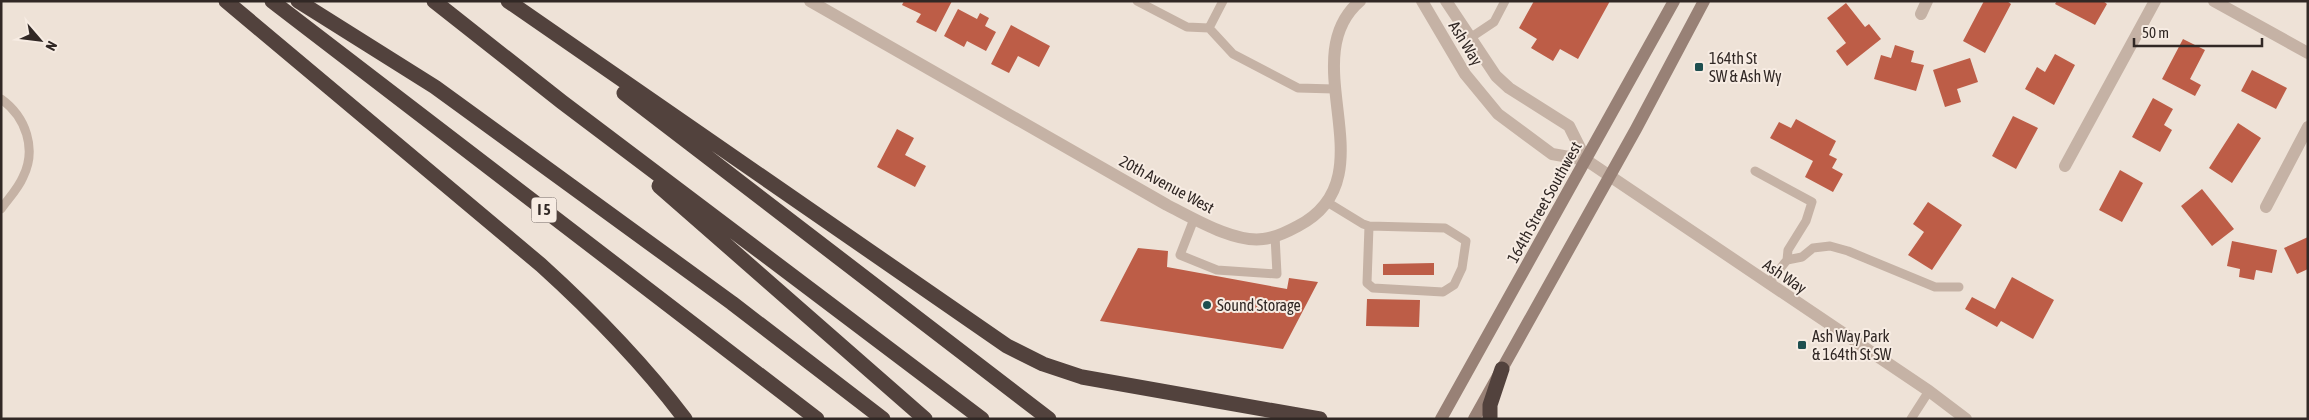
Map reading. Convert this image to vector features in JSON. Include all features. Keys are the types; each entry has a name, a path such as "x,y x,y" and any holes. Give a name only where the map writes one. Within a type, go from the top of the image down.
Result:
{"highway":[{"path":"226,1 555,277 630,351 685,419"},
{"name":"I 5","path":"272,1 816,419"},
{"path":"298,1 435,87 732,303 883,419"},
{"path":"434,1 562,102 982,419"},
{"path":"507,1 1049,419"},
{"path":"507,1 1007,346 1043,364 1082,377 1320,419"},
{"path":"562,102 925,419"},
{"path":"1490,419 1490,405 1502,369"}],"main road":[{"name":"164th Street Southwest","path":"1441,419 1674,1"},
{"path":"1474,419 1704,1"}],"street":[{"name":"20th Avenue West","path":"810,1 1194,219 1240,237 1262,240 1286,233 1312,219 1327,202 1338,181 1342,153 1334,89 1337,36 1351,9 1360,1"},
{"name":"Ash Way","path":"1422,1 1465,74 1498,114 1552,154 1586,160 1928,391 1966,419"},
{"name":"Ash Way","path":"1446,1 1496,76 1509,88 1569,126 1586,160"},
{"path":"1921,14 1928,1"},
{"path":"2066,166 2155,1"},
{"path":"2214,1 2308,53"},
{"path":"2266,208 2308,128"}],"lane":[{"path":"1137,1 1187,26 1209,28 1233,54 1298,88 1334,89"},
{"path":"1209,28 1223,1"},
{"path":"1470,38 1494,22 1505,1"},
{"path":"1,99 12,107 21,118 29,146 23,177 1,209"},
{"path":"1755,170 1812,202 1806,221 1788,250 1787,260 1768,284"},
{"path":"1327,202 1362,224 1369,226 1445,228 1466,242 1462,268 1454,285 1443,292 1373,288 1367,283 1369,226"},
{"path":"1194,219 1180,255 1217,270 1277,274 1275,236"},
{"path":"1787,260 1802,257 1813,248 1830,246 1848,251 1935,287 1959,288"},
{"path":"1911,419 1928,391"}],"building":[{"path":"904,1 952,1 936,32 916,22 921,14 902,5"},
{"path":"1534,1 1610,1 1578,59 1560,49 1553,61 1531,48 1537,39 1519,28"},
{"path":"1984,1 2007,1 2011,4 1985,53 1963,41"},
{"path":"2057,1 2103,1 2107,4 2095,25 2055,4"},
{"path":"1846,3 1865,27 1869,24 1881,39 1847,66 1836,51 1846,43 1827,18"},
{"path":"958,9 977,19 980,13 989,18 985,26 996,32 986,51 967,41 964,47 944,36"},
{"path":"1011,25 1050,46 1039,67 1018,56 1009,73 991,64"},
{"path":"2183,39 2205,50 2190,79 2201,85 2195,96 2162,79"},
{"path":"1895,45 1914,51 1911,62 1924,65 1916,91 1874,79 1881,55 1891,58"},
{"path":"2055,54 2075,65 2054,105 2025,89 2037,67 2045,72"},
{"path":"1970,58 1978,82 1957,89 1961,102 1945,107 1933,70"},
{"path":"2252,70 2287,88 2276,109 2241,91"},
{"path":"2153,98 2173,109 2164,125 2172,130 2160,152 2132,137"},
{"path":"2013,116 2038,128 2016,169 1992,156"},
{"path":"1796,119 1836,141 1829,155 1837,159 1832,168 1843,174 1833,192 1805,177 1813,161 1770,138 1779,122 1791,128"},
{"path":"2238,123 2261,138 2232,183 2209,168"},
{"path":"897,129 914,138 905,155 926,166 915,187 877,167"},
{"path":"2120,170 2143,183 2122,222 2099,210"},
{"path":"2202,189 2234,229 2212,246 2181,206"},
{"path":"1928,202 1962,225 1932,270 1908,255 1924,232 1913,224"},
{"path":"2308,237 2308,269 2297,274 2284,248"},
{"path":"2232,241 2277,250 2272,273 2256,270 2254,280 2239,277 2240,269 2227,266"},
{"name":"Sound Storage","path":"1138,248 1168,251 1167,267 1287,289 1289,278 1318,282 1283,349 1100,321"},
{"path":"1434,263 1434,275 1383,275 1383,264"},
{"path":"2012,277 2054,300 2033,339 2001,321 1997,327 1965,309 1972,297 1995,309"},
{"path":"1367,299 1420,300 1419,327 1366,326"}],"place":[{"name":"164th St SW & Ash Wy","path":"1699,67"},
{"name":"Sound Storage","path":"1207,305"},
{"name":"Ash Way Park & 164th St SW","path":"1802,345"}]}
